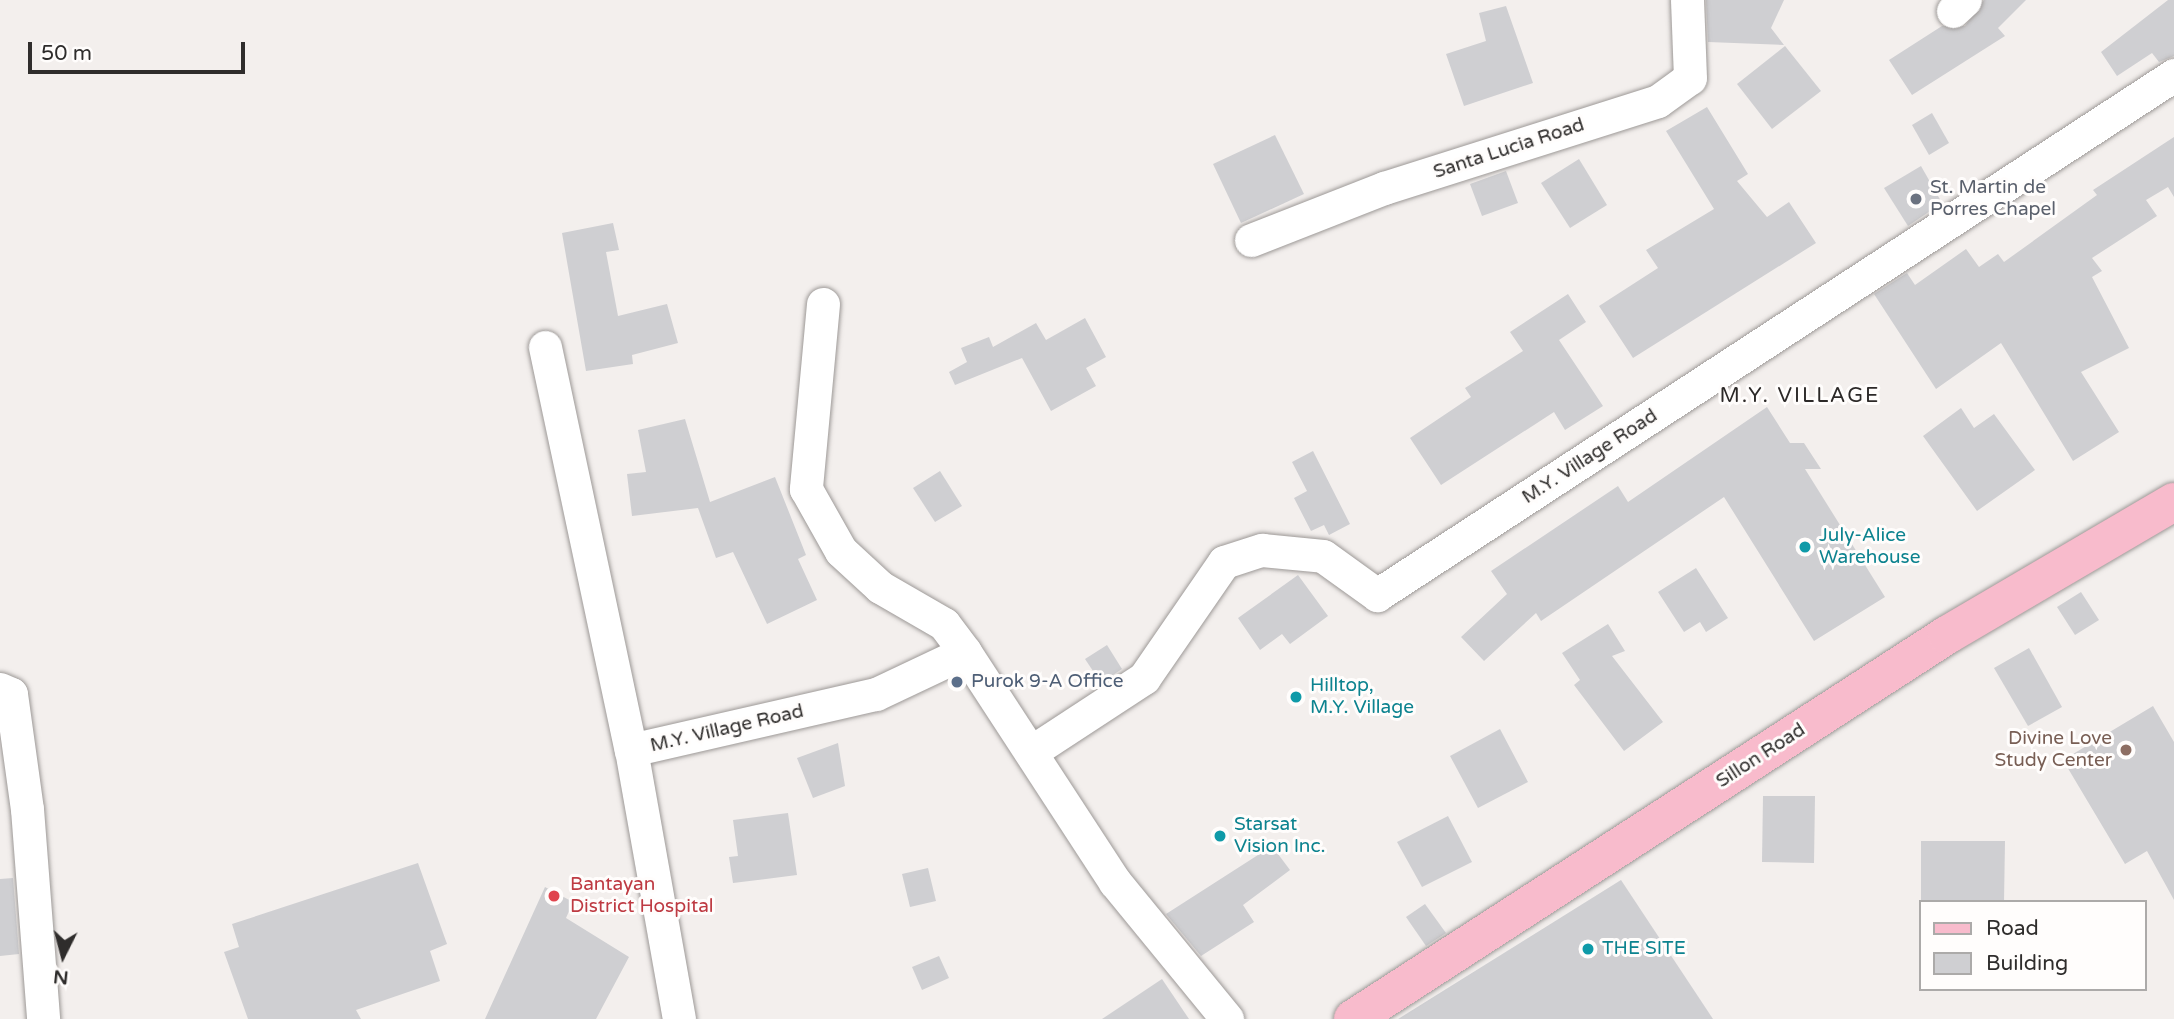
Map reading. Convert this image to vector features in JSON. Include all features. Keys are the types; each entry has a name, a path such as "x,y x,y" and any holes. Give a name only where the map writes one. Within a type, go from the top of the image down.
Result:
{"main road":[{"name":"Sillon Road","path":"1353,1019 1947,635 2174,502"}],"street":[{"name":"Santa Lucia Road","path":"1251,240 1384,188 1658,101 1690,78 1687,0"},
{"name":"M.Y. Village Road","path":"1031,752 1144,678 1224,562 1262,550 1323,556 1377,595 2174,75"},
{"path":"823,304 806,489 841,551 880,587 944,624 1115,882 1227,1019"},
{"path":"545,347 631,750"},
{"name":"M.Y. Village Road","path":"679,1019 631,750 876,694 965,652"},
{"path":"4,702 43,1019"}],"building":[{"path":"1706,0 1784,0 1771,28 1784,45 1708,42"},
{"path":"1984,0 2026,0 1998,28 2005,36 1912,95 1889,60 1942,26 1965,26"},
{"path":"2168,0 2174,0 2174,56 2159,62 2152,53 2117,76 2101,52"},
{"path":"1506,6 1533,83 1464,106 1446,54 1486,41 1479,13"},
{"path":"1785,46 1821,91 1772,129 1737,84"},
{"path":"1707,107 1748,174 1737,181 1767,217 1789,202 1816,243 1633,358 1599,306 1658,268 1646,250 1714,209 1666,131"},
{"path":"1932,113 1949,143 1929,155 1912,125"},
{"path":"1275,135 1304,194 1241,223 1213,164"},
{"path":"2174,137 2174,197 2168,187 2146,200 2157,216 2092,258 2102,271 2092,277 2129,348 2081,372 2119,432 2073,461 2001,343 1936,389 1874,294 1907,273 1915,285 1966,249 1979,267 1998,254 2004,262 2097,195 2093,190"},
{"path":"1579,159 1607,205 1570,228 1541,183"},
{"name":"St. Martin de Porres Chapel","path":"1921,166 1942,203 1908,226 1884,188"},
{"path":"1506,171 1518,203 1482,216 1470,184"},
{"path":"613,223 619,250 606,252 618,316 667,304 678,343 632,355 633,364 586,371 562,233"},
{"path":"1568,294 1586,322 1559,340 1603,406 1565,430 1554,412 1441,485 1410,438 1471,397 1465,388 1523,351 1510,332"},
{"path":"1085,318 1106,357 1086,368 1096,386 1051,411 1022,358 955,385 949,372 967,362 961,348 989,337 993,347 1036,323 1046,340"},
{"path":"1767,407 1790,443 1804,443 1821,469 1805,469 1885,597 1814,641 1724,497 1541,621 1536,613 1484,661 1461,637 1507,594 1491,571 1618,486 1628,502"},
{"path":"1961,408 1974,428 1994,414 2035,470 1977,511 1923,436"},
{"path":"685,419 710,502 775,477 806,555 798,559 817,600 767,624 733,552 716,558 698,508 632,516 627,474 646,472 638,430"},
{"path":"1313,451 1350,524 1329,535 1324,525 1311,531 1294,498 1307,491 1292,462"},
{"path":"940,471 962,506 935,522 913,488"},
{"path":"1696,568 1728,618 1706,632 1700,622 1684,632 1658,592"},
{"path":"1298,575 1328,616 1290,644 1282,634 1260,650 1238,618"},
{"path":"2081,592 2099,620 2075,635 2057,607"},
{"path":"1608,624 1625,651 1612,656 1663,722 1624,751 1574,685 1580,680 1562,653"},
{"path":"1107,645 1122,669 1101,683 1085,659"},
{"path":"2029,648 2062,707 2028,726 1994,668"},
{"path":"2153,706 2174,742 2174,900 2147,851 2125,864 2063,760"},
{"path":"1500,729 1528,782 1478,808 1450,756"},
{"path":"838,743 845,786 813,798 797,758"},
{"path":"1763,796 1815,796 1814,863 1762,862"},
{"path":"788,813 797,875 733,883 729,857 738,856 733,820"},
{"path":"1448,816 1472,862 1422,887 1397,842"},
{"path":"1921,841 2005,841 2004,900 1921,900"},
{"path":"1272,846 1290,870 1243,905 1254,922 1201,956 1166,914"},
{"path":"418,863 447,944 430,951 440,981 356,1010 361,1019 248,1019 224,952 239,947 232,924"},
{"path":"928,868 936,901 910,907 902,874"},
{"path":"13,878 19,954 0,956 0,879"},
{"name":"THE SITE","path":"1621,880 1713,1019 1398,1019"},
{"name":"Bantayan District Hospital","path":"545,887 573,902 566,918 629,957 596,1019 485,1019"},
{"path":"1425,904 1446,933 1426,946 1406,917"},
{"path":"939,956 949,978 922,990 912,967"},
{"path":"1162,979 1189,1019 1102,1019"}],"place":[{"name":"St. Martin de Porres Chapel","path":"1916,199"},
{"name":"July-Alice Warehouse","path":"1805,547"},
{"name":"Purok 9-A Office","path":"957,682"},
{"name":"Hilltop, M.Y. Village","path":"1296,697"},
{"name":"Divine Love Study Center","path":"2126,750"},
{"name":"Starsat Vision Inc.","path":"1220,836"},
{"name":"Bantayan District Hospital","path":"554,896"},
{"name":"THE SITE","path":"1588,949"}],"district":[{"name":"M.Y. VILLAGE","path":"1800,396"}]}
